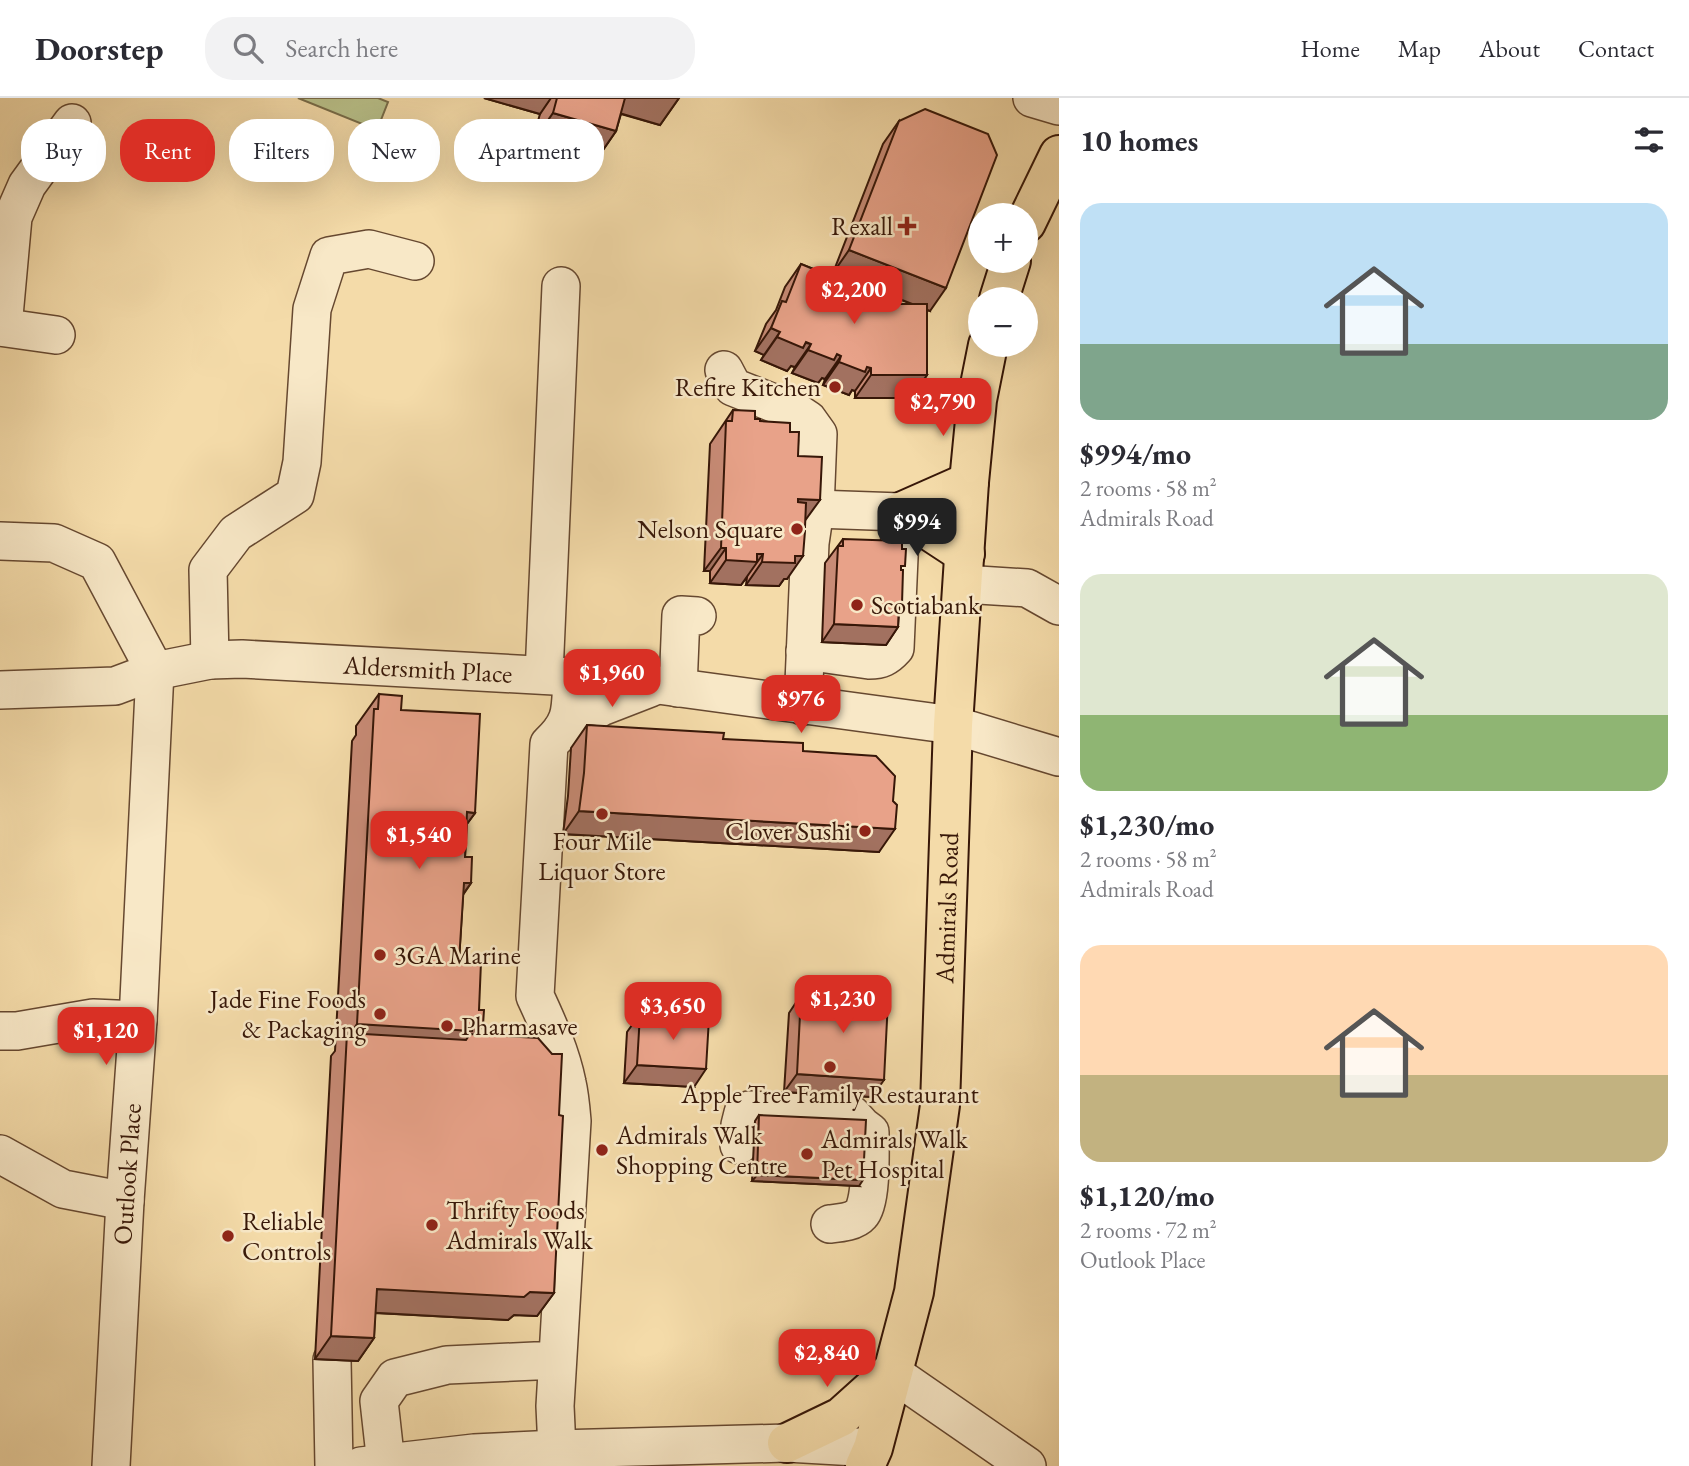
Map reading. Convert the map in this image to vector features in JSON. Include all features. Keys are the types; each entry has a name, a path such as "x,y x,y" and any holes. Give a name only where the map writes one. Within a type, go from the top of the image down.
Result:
{"main road":[{"path":"1036,203 1059,155"},
{"name":"Admirals Road","path":"869,1457 914,1292 940,1105 953,726 976,400 985,357"},
{"path":"964,569 901,512 969,482"},
{"path":"787,1443 841,1417 891,1372"}],"street":[{"path":"1031,98 1059,106"},
{"path":"29,182 13,217 2,327 57,335"},
{"path":"210,660 208,570 236,533 295,495 302,462 312,309 329,256 369,249 415,261"},
{"path":"557,1449 557,1362 572,1121 564,1069 535,996 549,744 570,716 558,676 561,286"},
{"path":"724,370 733,387 796,412 808,420 818,434 803,706"},
{"path":"805,651 880,660 895,648 901,512 814,509"},
{"path":"0,541 54,543 97,562 155,671"},
{"path":"964,569 1027,588 1059,606"},
{"path":"562,730 601,707 668,686 681,615 697,616"},
{"name":"Aldersmith Place","path":"0,690 115,686 155,671 210,660 242,659 558,676 668,686 953,726 1059,757"},
{"name":"Outlook Place","path":"111,1466 138,1020 155,671"},
{"path":"0,1031 17,1031 93,1017 138,1020"},
{"path":"739,1145 743,1113 749,1110 852,1115 870,1132 866,1206 862,1214 849,1221 830,1224"},
{"path":"0,1154 63,1189 125,1201"},
{"path":"332,1360 334,1466"},
{"path":"557,1362 447,1365 395,1378 379,1401 374,1465 474,1453 787,1443 869,1457"},
{"path":"891,1372 1027,1466"}],"green space":[{"path":"298,98 378,98 388,102 381,119 350,119"}],"building":[{"path":"557,98 625,98 616,131 604,128 604,119 574,119 553,113"},
{"name":"Rexall","path":"925,109 988,134 997,155 979,203 968,203 968,231 946,288 849,250 899,121"},
{"path":"801,264 899,304 927,304 927,375 871,375 871,368 867,367 865,372 839,362 841,356 837,354 834,360 808,350 811,344 806,342 803,348 777,337 780,332 771,328 782,301 786,302"},
{"path":"733,410 755,411 755,419 760,421 790,423 790,432 799,432 798,456 822,457 820,500 798,499 798,502 806,503 805,527 797,527 797,530 805,531 803,556 795,556 795,563 762,562 763,554 757,554 757,562 726,560 726,548 721,548 726,421 732,421"},
{"name":"Scotiabank","path":"843,539 902,541 902,549 906,549 905,566 901,566 902,604 899,604 898,627 834,624 838,546 843,546"},
{"path":"379,694 402,696 401,710 480,714 475,813 467,812 465,857 472,857 471,883 464,883 459,961 481,962 479,1010 484,1010 483,1025 473,1024 472,1031 357,1024 374,709 378,709"},
{"path":"587,725 724,733 723,739 803,743 803,751 876,756 895,776 895,829 579,811"},
{"name":"Apple Tree Family Restaurant","path":"826,988 864,990 864,999 888,1000 884,1080 797,1074 801,995 826,996"},
{"path":"640,1014 709,1018 706,1069 637,1065"},
{"name":"Thrifty Foods Admirals Walk","path":"347,1033 466,1040 470,1034 538,1038 552,1054 562,1054 559,1115 563,1116 554,1293 530,1292 524,1297 377,1289 374,1338 331,1336"},
{"name":"Admirals Walk Pet Hospital","path":"759,1115 866,1120 863,1180 757,1175"}],"place":[{"name":"Rexall","path":"907,226"},
{"name":"Refire Kitchen","path":"835,387"},
{"name":"Nelson Square","path":"797,529"},
{"name":"Scotiabank","path":"857,605"},
{"name":"Four Mile Liquor Store","path":"602,814"},
{"name":"Clover Sushi","path":"865,831"},
{"name":"3GA Marine","path":"380,955"},
{"name":"Jade Fine Foods & Packaging","path":"380,1014"},
{"name":"Pharmasave","path":"447,1026"},
{"name":"Apple Tree Family Restaurant","path":"830,1067"},
{"name":"Admirals Walk Shopping Centre","path":"602,1150"},
{"name":"Admirals Walk Pet Hospital","path":"807,1154"},
{"name":"Thrifty Foods Admirals Walk","path":"432,1225"},
{"name":"Reliable Controls","path":"228,1236"}]}
